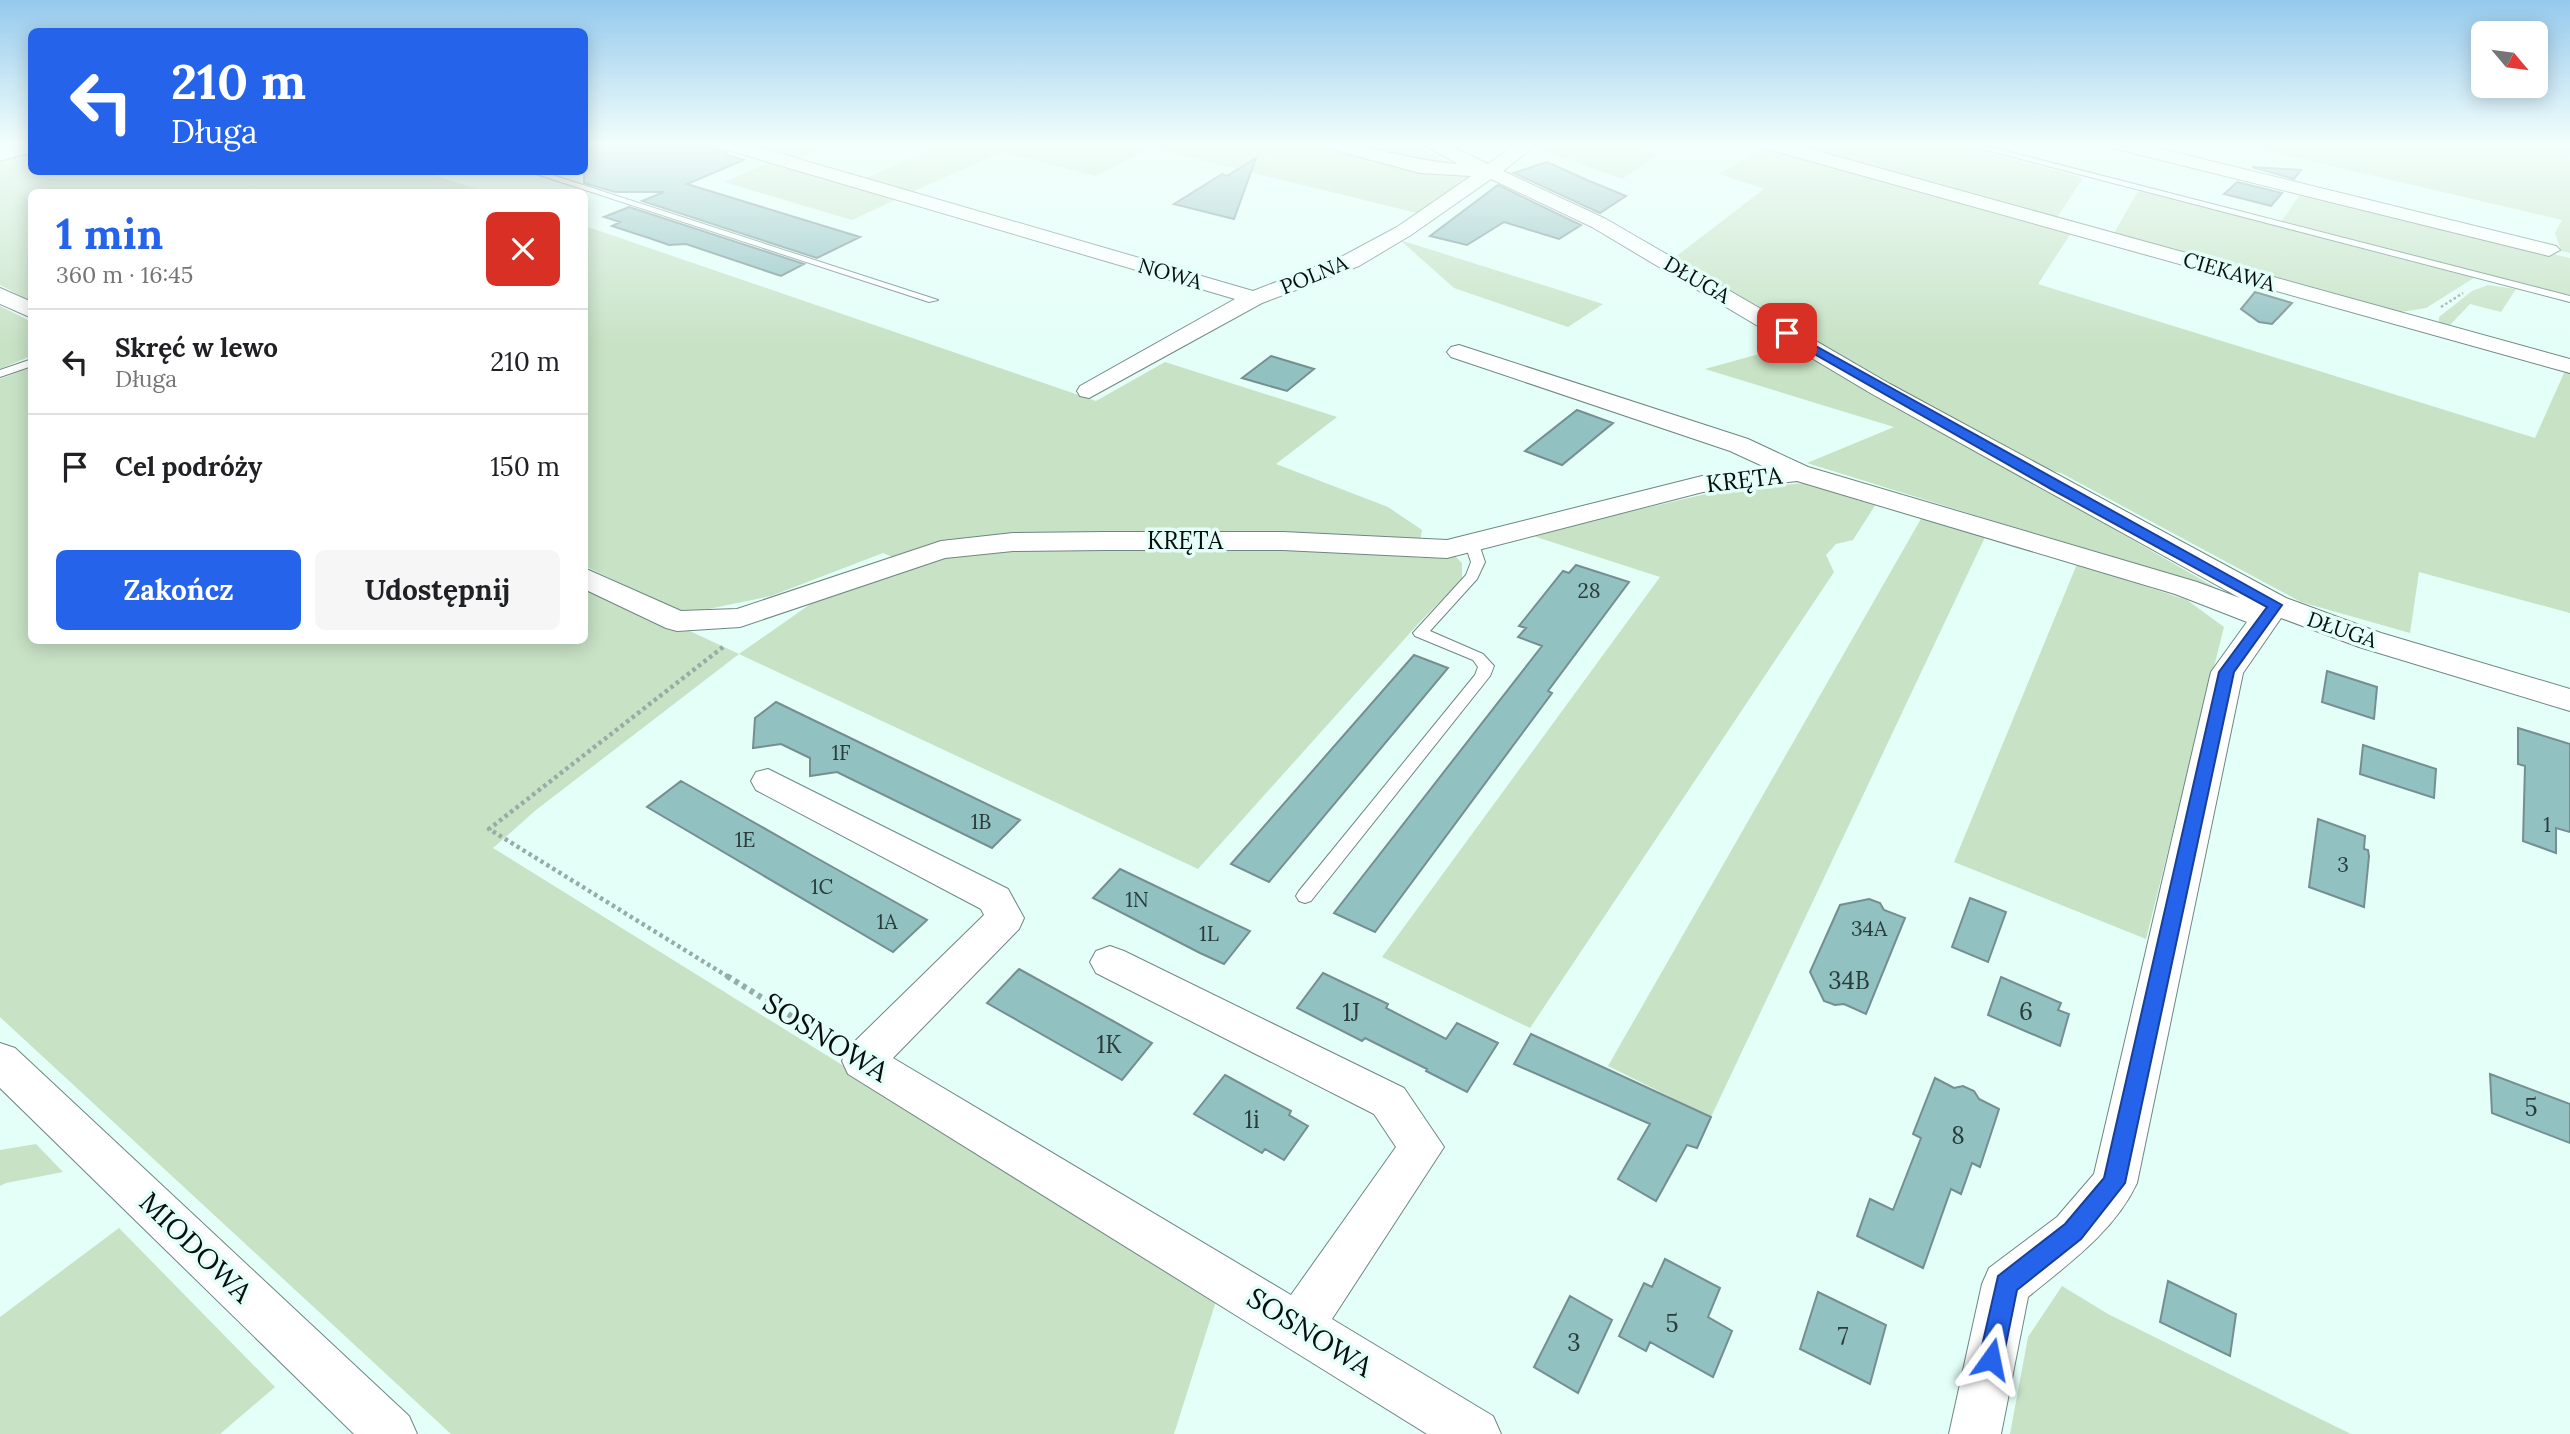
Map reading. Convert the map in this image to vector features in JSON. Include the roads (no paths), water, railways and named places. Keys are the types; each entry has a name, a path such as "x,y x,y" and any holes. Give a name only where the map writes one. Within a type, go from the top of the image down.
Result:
{"street":[{"name":"NOWA","path":"952,210 1254,298"},
{"name":"POLNA","path":"1089,391 1254,298 1351,261 1405,231 1433,210"},
{"name":"DŁUGA","path":"1571,210 1599,223 2269,612 2570,700"},
{"name":"CIEKAWA","path":"2007,210 2570,366"},
{"path":"2386,210 2549,250"},
{"path":"0,295 28,309"},
{"name":"KRĘTA","path":"1459,352 1739,445 1798,473 2269,612"},
{"name":"KRĘTA","path":"588,579 677,621 740,618 941,550 1013,542 1283,541 1447,548 1472,544 1702,484 1798,473"},
{"path":"1975,1434 2006,1284 2073,1232 2114,1183 2227,672 2269,612"},
{"name":"SOSNOWA","path":"768,780 995,899 1005,918 863,1061 1475,1434"},
{"path":"1110,962 1389,1101 1422,1147 1300,1326"},
{"name":"MIODOWA","path":"0,1061 391,1434"}],"lane":[{"path":"653,210 933,300"},
{"path":"2224,210 2570,299"},
{"path":"0,374 28,364"},
{"path":"1305,896 1482,676 1486,666 1478,657 1420,634 1472,576 1478,562 1472,544"}]}
